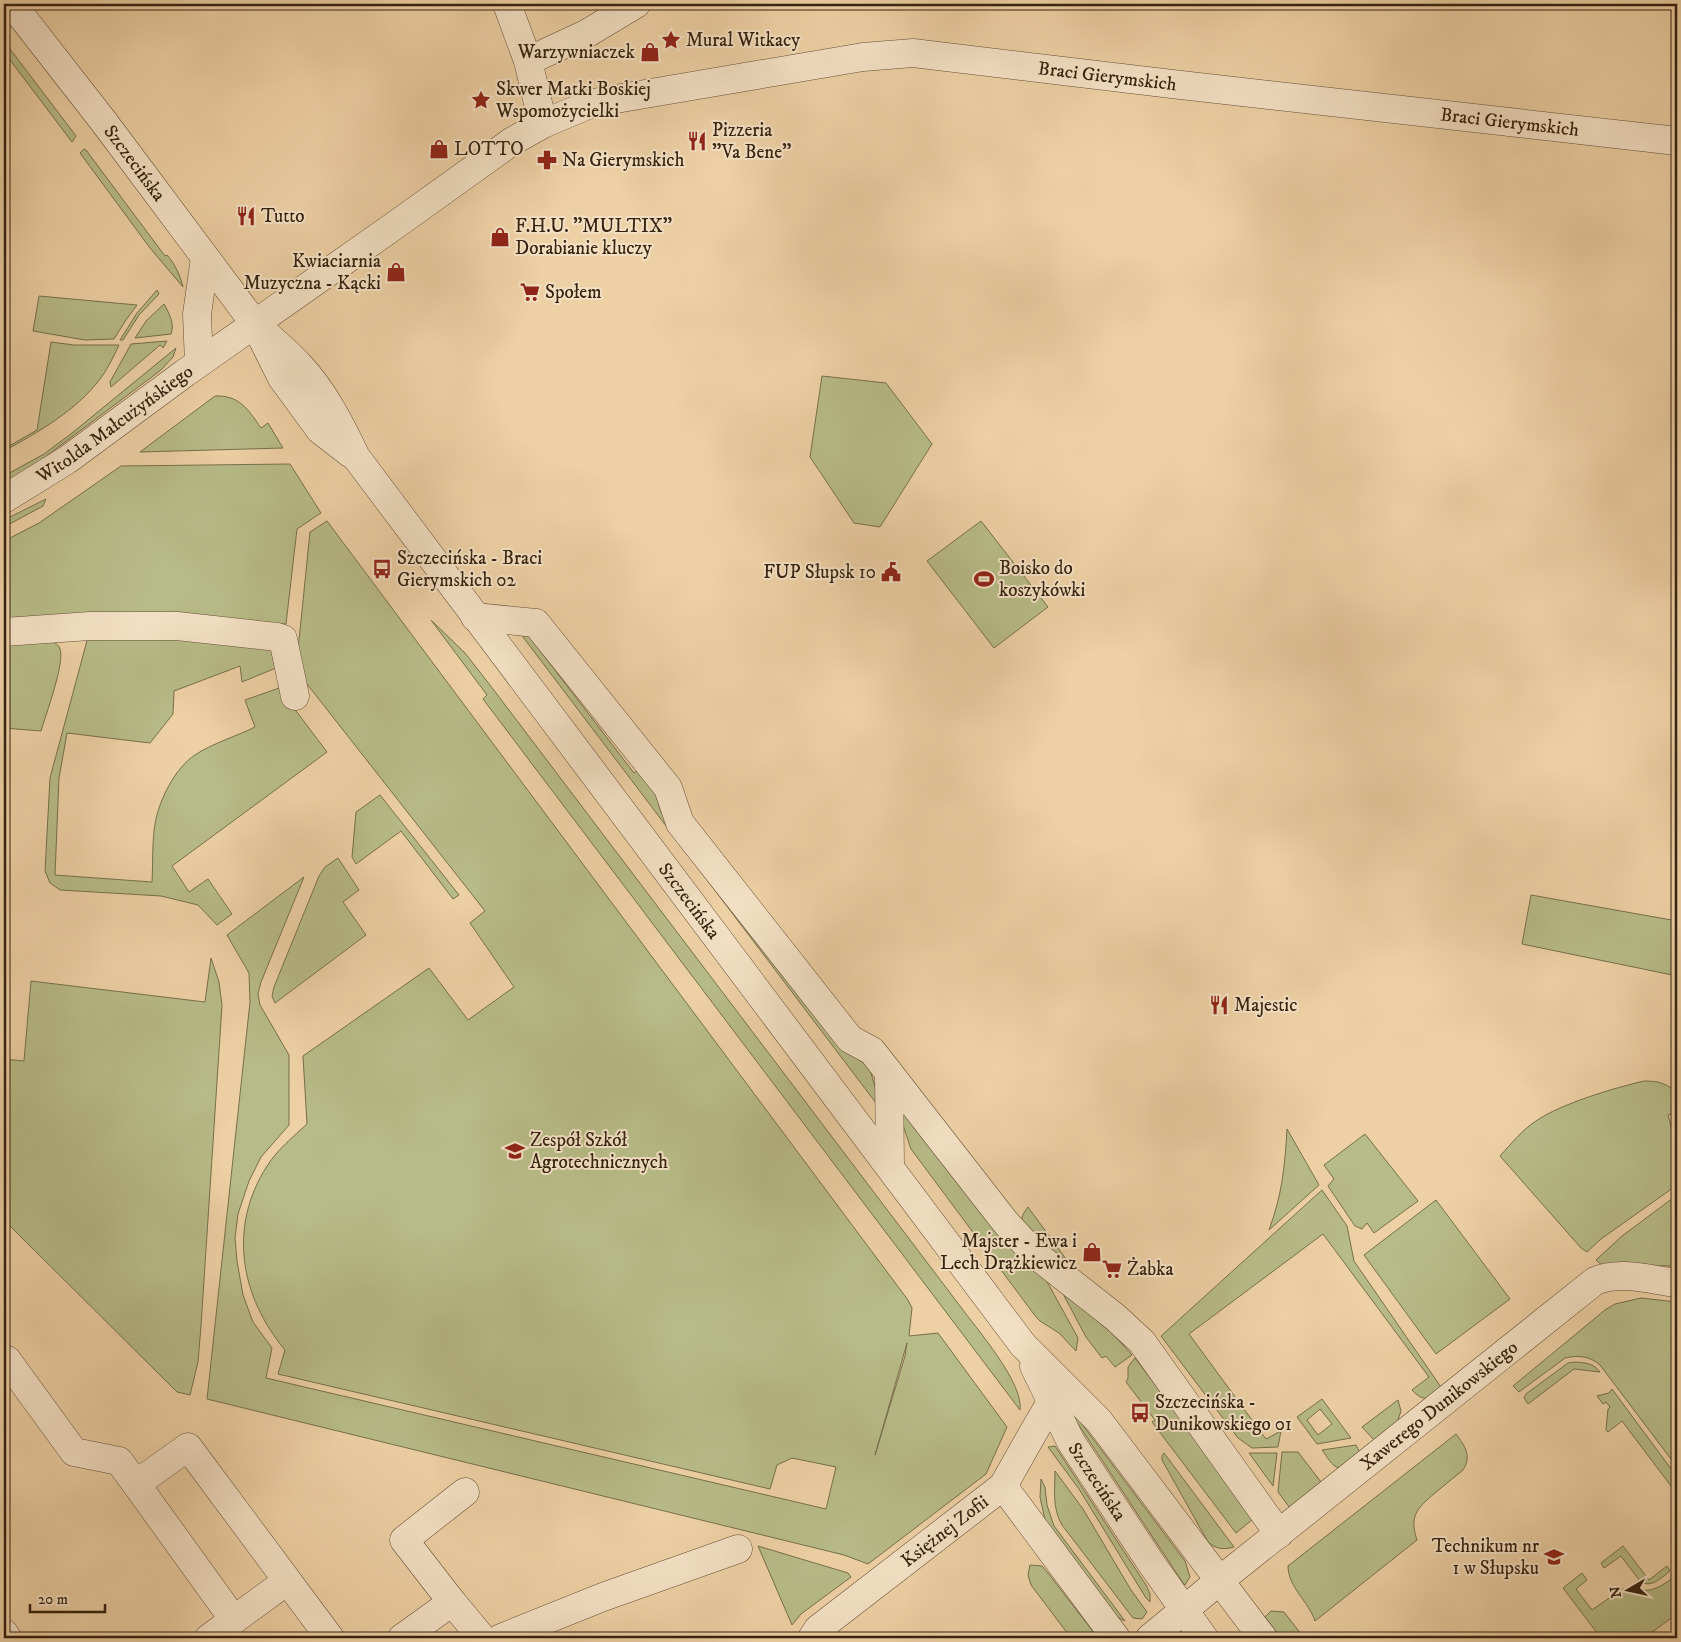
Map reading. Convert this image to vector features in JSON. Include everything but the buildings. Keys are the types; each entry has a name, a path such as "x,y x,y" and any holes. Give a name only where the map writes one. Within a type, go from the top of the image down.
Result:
{"street":[{"name":"Szczecińska","path":"12,4 104,122 255,324 300,366 316,387 340,425 356,457 1023,1345 1099,1421 1263,1638"},
{"path":"507,4 528,61 543,124"},
{"path":"528,61 586,34 636,4"},
{"name":"Braci Gierymskich","path":"255,324 511,142 543,124 590,104 604,101 863,57 914,53 1677,141"},
{"name":"Witolda Małcużyńskiego","path":"199,363 197,314 205,258"},
{"name":"Witolda Małcużyńskiego","path":"4,498 67,460 255,324"},
{"path":"475,617 536,623 668,788 680,823 850,1039 872,1050 1015,1234 1036,1255 1107,1311 1142,1342 1279,1534"},
{"path":"4,632 90,626 177,626 277,637 283,640 295,696"},
{"path":"889,1073 890,1168"},
{"name":"Xawerego Dunikowskiego","path":"1219,1581 1595,1281 1618,1276 1677,1283"},
{"name":"Szczecińska","path":"1023,1345 1071,1442 1151,1564 1204,1638"},
{"path":"5,1361 74,1452 119,1461 234,1620"},
{"name":"Księżnej Zofii","path":"812,1638 818,1628 1003,1486 1032,1432 1052,1402"},
{"path":"136,1484 188,1447 330,1638"},
{"path":"1003,1486 1116,1638"},
{"path":"465,1492 404,1540 482,1638"},
{"path":"501,1638 603,1597 738,1549"},
{"path":"209,1638 287,1581"},
{"path":"1150,1638 1219,1581"},
{"path":"402,1638 452,1602"},
{"path":"4,1633 7,1638"}],"green space":[{"path":"4,41 76,136 72,142 4,52"},
{"path":"84,149 165,256 167,255 170,258 183,287 150,248 80,153"},
{"path":"157,290 159,294 139,315 123,340 120,340 137,313"},
{"path":"39,296 137,305 114,339 85,340 33,331"},
{"path":"164,304 172,322 171,334 135,338 146,321"},
{"path":"167,341 163,348 160,345 111,387 110,382 131,344"},
{"path":"51,342 74,345 119,345 103,375 80,401 56,420 4,451 4,449 37,430"},
{"path":"176,348 173,357 161,370 33,466 4,483 4,476 44,454"},
{"path":"822,376 886,383 932,444 880,527 854,523 810,457"},
{"path":"215,396 230,398 242,404 261,428 268,423 283,448 140,452"},
{"path":"290,464 321,513 297,529 286,624 171,616 4,622 4,541 39,523 121,466"},
{"path":"46,499 43,506 4,527 4,520"},
{"name":"Zespół Szkół Agrotechnicznych","path":"327,521 908,1300 912,1308 909,1336 938,1333 1007,1427 986,1474 868,1564 844,1555 207,1399 250,1002 249,973 227,935 304,877 261,982 258,994 260,1005 289,1055 289,1125 261,1157 249,1181 238,1214 235,1238 243,1295 253,1322 272,1348 266,1378 826,1509 836,1467 792,1458 777,1465 770,1489 278,1374 285,1350 270,1329 258,1307 249,1284 244,1261 244,1237 247,1213 255,1189 267,1166 281,1149 307,1124 303,1056 429,968 468,1020 514,987 470,923 485,911 296,670 310,532","holes":["907,1343 905,1356 875,1455"]},
{"name":"Boisko do koszykówki","path":"981,521 1048,607 994,648 927,561"},
{"path":"431,620 465,653 493,689 987,1341 1015,1385 1020,1410 483,699 487,695"},
{"path":"520,633 528,635 634,773 641,768 655,792 661,812 837,1042 870,1070 881,1106 879,1107"},
{"path":"172,636 278,645 281,666 242,682 240,666 174,691 173,714 150,743 67,733 59,778 55,875 152,882 155,824 164,795 175,776 188,761 201,751 255,727 245,700 285,686 287,699 327,752 172,866 189,892 208,879 232,914 217,925 198,905 161,896 60,890 50,883 45,871 50,778 88,637"},
{"path":"47,640 58,645 61,656 58,677 41,731 4,728 4,644"},
{"path":"380,795 459,895 453,899 401,831 356,864 352,857 356,812"},
{"path":"338,858 359,890 343,902 366,935 275,1003 272,996 274,987 319,876 325,867"},
{"path":"1531,895 1677,921 1677,976 1522,944"},
{"path":"211,958 219,982 222,1005 201,1326 198,1362 190,1395 177,1392 4,1220 4,1059 24,1061 31,981 205,1002"},
{"path":"1644,1081 1662,1083 1670,1087 1677,1094 1677,1113 1668,1115 1677,1148 1677,1185 1601,1239 1587,1252 1581,1248 1500,1156 1517,1137 1546,1115 1588,1097"},
{"path":"899,1103 993,1228 1023,1260 1045,1278 1078,1338 1076,1351 1059,1333 1036,1317 911,1149 896,1105"},
{"path":"1287,1129 1319,1185 1269,1230 1282,1180"},
{"path":"1365,1134 1418,1201 1374,1233 1367,1223 1362,1229 1355,1226 1328,1186 1334,1179 1324,1165"},
{"path":"1322,1190 1347,1226 1354,1261 1443,1390 1434,1396 1424,1398 1412,1390 1429,1377 1323,1234 1189,1334 1266,1439 1281,1431 1278,1447 1252,1448 1238,1438 1161,1336"},
{"path":"1677,1195 1677,1266 1602,1265 1596,1260 1622,1236"},
{"path":"1436,1200 1510,1299 1436,1354 1364,1255"},
{"path":"1028,1207 1066,1259 1064,1261 1028,1232 1024,1226 1022,1217"},
{"path":"1061,1290 1112,1333 1132,1355 1115,1367 1106,1356 1102,1358 1086,1337"},
{"path":"1641,1298 1677,1302 1677,1467 1600,1365 1588,1358 1565,1358 1519,1392 1513,1386 1605,1310 1615,1304"},
{"path":"1135,1358 1248,1509 1253,1519 1236,1533 1152,1422 1155,1420 1126,1382 1128,1367"},
{"path":"1576,1362 1592,1365 1600,1372 1574,1369 1528,1404 1524,1398 1526,1394 1568,1363"},
{"path":"1612,1389 1677,1477 1677,1494 1622,1421 1608,1432 1606,1430 1608,1409 1610,1407 1606,1402 1603,1404 1597,1396 1609,1393"},
{"path":"1322,1399 1351,1438 1317,1444 1297,1417","holes":["1320,1409 1332,1424 1318,1435 1307,1420"]},
{"path":"1398,1400 1401,1411 1396,1426 1374,1440 1362,1427"},
{"path":"1065,1404 1185,1561 1190,1577 1185,1585"},
{"path":"1456,1434 1466,1451 1466,1465 1463,1470 1419,1508 1414,1519 1417,1540 1315,1621 1291,1581 1288,1566"},
{"path":"1356,1445 1360,1453 1339,1468 1331,1463 1322,1450"},
{"path":"1055,1446 1146,1585 1150,1594 1150,1602 1079,1489 1048,1447"},
{"path":"1282,1452 1298,1452 1321,1482 1290,1508 1278,1492"},
{"path":"1164,1453 1234,1547 1220,1548 1208,1542 1162,1460"},
{"path":"1249,1453 1277,1453 1273,1486"},
{"path":"1055,1471 1083,1509 1131,1590 1147,1612 1142,1619 1133,1618 1062,1525 1055,1505"},
{"path":"1041,1479 1045,1487 1047,1505 1054,1526 1125,1621 1117,1617 1045,1520 1040,1497"},
{"path":"758,1546 848,1573 851,1577 801,1614 792,1625"},
{"path":"1623,1546 1649,1580 1667,1566 1670,1571 1656,1582 1648,1584 1640,1581 1621,1556 1604,1568 1601,1563"},
{"path":"1030,1565 1042,1566 1098,1638 1071,1638 1031,1585 1028,1575"},
{"path":"1582,1573 1587,1580 1576,1589 1592,1610 1622,1589 1651,1590 1663,1585 1677,1575 1677,1614 1644,1638 1601,1638 1563,1588"},
{"path":"1271,1611 1284,1612 1301,1634 1295,1638 1281,1638 1265,1617"}],"place":[{"name":"Mural Witkacy","path":"671,40"},
{"name":"Warzywniaczek","path":"650,52"},
{"name":"Skwer Matki Boskiej Wspomożycielki","path":"481,100"},
{"name":"Pizzeria \"Va Bene\"","path":"697,141"},
{"name":"LOTTO","path":"439,149"},
{"name":"Na Gierymskich","path":"547,160"},
{"name":"Tutto","path":"246,216"},
{"name":"F.H.U. \"MULTIX\" Dorabianie kluczy","path":"500,237"},
{"name":"Kwiaciarnia Muzyczna - Kącki","path":"396,272"},
{"name":"Społem","path":"530,292"},
{"name":"Szczecińska - Braci Gierymskich 02","path":"382,569"},
{"name":"FUP Słupsk 10","path":"891,572"},
{"name":"Boisko do koszykówki","path":"984,579"},
{"name":"Majestic","path":"1219,1005"},
{"name":"Zespół Szkół Agrotechnicznych","path":"515,1151"},
{"name":"Majster - Ewa i Lech Drążkiewicz","path":"1092,1252"},
{"name":"Żabka","path":"1112,1269"},
{"name":"Szczecińska - Dunikowskiego 01","path":"1140,1413"},
{"name":"Technikum nr 1 w Słupsku","path":"1554,1557"}]}
